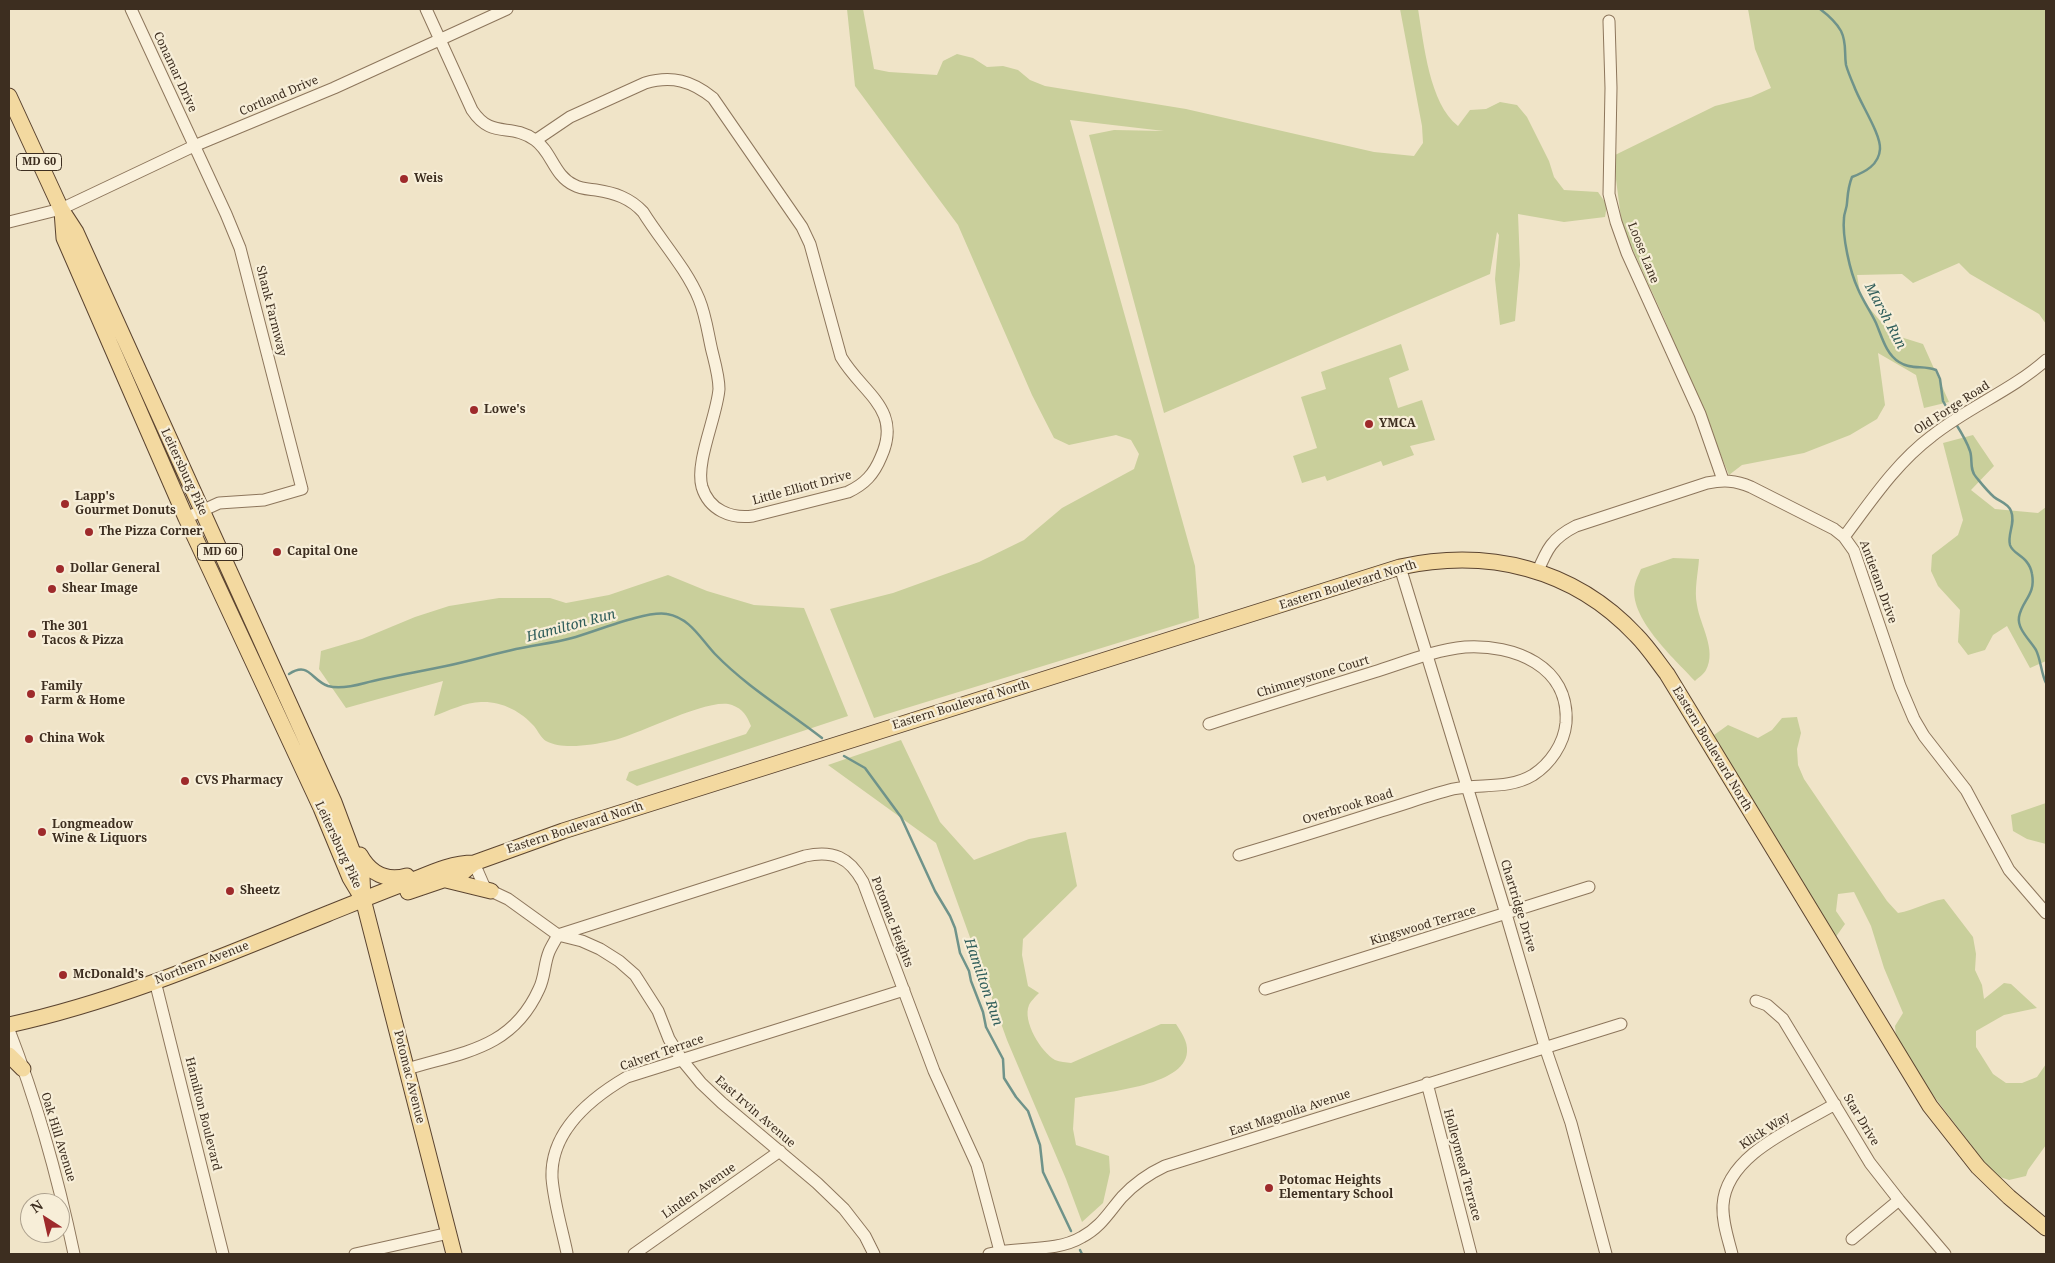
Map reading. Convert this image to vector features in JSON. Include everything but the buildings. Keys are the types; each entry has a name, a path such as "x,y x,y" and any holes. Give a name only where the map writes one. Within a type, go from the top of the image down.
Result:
{"main road":[{"name":"Leitersburg Pike","path":"9,96 62,209 76,232 334,802 362,877 363,900"},
{"name":"Leitersburg Pike","path":"62,209 64,238 186,518 321,808 350,878 363,900"},
{"name":"Eastern Boulevard North","path":"363,900 438,876 458,863 474,863 563,831 1400,567 1453,559 1484,560 1516,566 1564,582 1592,598 1616,616 1637,636 1650,652 1667,674 1930,1106 1978,1167 2046,1228"},
{"path":"334,802 367,867 383,877 400,878 425,870 438,876 491,891"},
{"name":"Northern Avenue","path":"9,1025 83,1007 156,981 363,900"},
{"name":"Potomac Avenue","path":"363,900 454,1254"},
{"path":"9,1055 23,1069"}],"street":[{"name":"Conamar Drive","path":"130,9 194,146"},
{"path":"426,9 472,110 483,124 492,128 519,132 536,140"},
{"name":"Cortland Drive","path":"9,222 62,209 194,146 334,88 507,9"},
{"name":"Loose Lane","path":"1609,21 1611,88 1609,194 1616,222 1627,252 1700,414 1724,480"},
{"name":"Little Elliott Drive","path":"657,80 683,80 695,85 713,98 802,227 810,244 841,357 848,369 876,400 886,418 889,427 884,453 876,470 862,486 848,492 754,516 742,517 731,515 714,506 702,487 701,471 717,398 718,379 704,313 699,300 692,286 643,212 634,203 609,192 583,189 567,181 561,176 544,147 536,140 570,117 645,83 657,80"},
{"name":"Shank Farmway","path":"194,146 226,214 244,260 302,489 264,500 219,503 202,511"},
{"name":"Old Forge Road","path":"1844,537 1886,481 1917,447 1961,416 2015,384 2046,360"},
{"name":"Antietam Drive","path":"1537,573 1545,552 1562,532 1707,483 1724,480 1751,487 1834,529 1844,537 1854,552 1900,686 1914,719 1924,736 1966,790 2009,870 2046,913"},
{"path":"186,518 202,511"},
{"name":"Chartridge Drive","path":"1400,567 1545,1048 1571,1123 1606,1254"},
{"path":"1426,656 1463,647 1498,648 1518,653 1533,660 1546,670 1557,682 1563,695 1566,725 1555,755 1545,765 1534,774 1520,781 1505,785 1467,787"},
{"name":"Chimneystone Court","path":"1209,724 1426,656"},
{"name":"Overbrook Road","path":"1239,855 1454,789 1467,787"},
{"name":"Potomac Heights","path":"558,935 805,856 829,854 849,863 857,872 934,1071 977,1165 1000,1251"},
{"path":"407,1070 480,1048 506,1033 529,1008 539,990 549,953 558,935 508,899 484,886 474,863"},
{"name":"Kingswood Terrace","path":"1265,989 1589,887"},
{"name":"East Irvin Avenue","path":"558,935 582,941 600,949 619,961 635,976 658,1011 669,1039 682,1060 701,1083 844,1209 865,1236 874,1254"},
{"name":"Hamilton Boulevard","path":"156,981 223,1254"},
{"name":"Calvert Terrace","path":"567,1254 554,1196 552,1176 559,1144 567,1128 594,1099 627,1077 904,990"},
{"name":"Star Drive","path":"1756,1001 1766,1005 1783,1019 1870,1163 1945,1254"},
{"name":"East Magnolia Avenue","path":"989,1254 1061,1244 1080,1239 1094,1230 1106,1218 1134,1184 1148,1174 1165,1166 1621,1024"},
{"name":"Oak Hill Avenue","path":"9,1030 56,1174 74,1254"},
{"name":"Holleymead Terrace","path":"1427,1083 1471,1254"},
{"name":"Klick Way","path":"1732,1254 1724,1225 1723,1205 1726,1188 1733,1174 1757,1150 1835,1104"},
{"name":"Linden Avenue","path":"634,1254 780,1151"},
{"path":"1852,1239 1899,1200"},
{"path":"356,1254 449,1233"}],"green space":[{"path":"847,9 863,9 874,69 889,72 937,75 943,61 957,54 973,58 987,67 1003,66 1018,70 1030,80 1045,86 1186,109 1374,152 1414,156 1423,143 1422,126 1400,9 1418,9 1429,72 1440,103 1448,116 1458,126 1470,110 1486,109 1500,102 1517,105 1527,117 1549,161 1554,177 1564,190 1598,192 1607,205 1605,217 1564,222 1518,214 1520,265 1515,321 1500,325 1495,279 1499,235 1497,232 1490,274 1164,413 1089,135 1114,130 1164,131 1070,120 1195,566 1199,618 874,718 830,609 893,593 979,562 1024,540 1062,508 1134,469 1139,454 1131,440 1116,435 1069,445 1054,438 1032,395 958,225 855,86"},
{"path":"1748,9 2046,9 2046,324 2039,314 1970,274 1959,263 1913,283 1902,274 1857,275 1861,298 1891,334 1923,344 1949,402 1924,408 1916,375 1878,353 1885,405 1877,419 1850,435 1804,453 1742,465 1729,475 1663,316 1622,226 1613,156 1715,106 1751,97 1771,88 1755,49"},
{"name":"YMCA","path":"1401,344 1409,370 1389,378 1398,408 1422,400 1435,440 1410,446 1414,455 1383,466 1381,461 1327,481 1325,476 1302,483 1293,456 1317,448 1301,397 1326,389 1321,372"},
{"path":"1973,435 1994,466 1971,490 1995,509 2038,513 2046,507 2046,661 2030,668 2007,626 1993,635 1985,650 1968,655 1958,642 1960,610 1938,586 1931,571 1932,555 1958,535 1963,520 1943,443"},
{"path":"1673,558 1699,559 1696,599 1710,654 1706,670 1695,681 1654,637 1638,610 1634,597 1635,584 1641,569"},
{"path":"668,575 707,591 754,605 804,608 848,716 637,786 626,780 629,772 746,734 751,726 746,716 732,705 707,706 622,738 586,745 569,746 553,744 544,740 534,726 523,716 510,708 496,703 469,703 434,716 443,681 346,708 319,669 321,651 362,639 415,617 449,606 499,598 550,598 566,603 609,595"},
{"path":"1797,717 1801,733 1797,749 1798,765 1804,779 1887,901 1898,913 1944,899 1973,937 1976,954 1975,970 1982,985 1984,999 2004,983 2011,984 2037,1008 2004,1015 1976,1031 1976,1047 1993,1074 2006,1083 2022,1083 2037,1077 2046,1064 2046,1145 2028,1170 2026,1176 2009,1180 1994,1175 1897,1048 1895,1026 1903,1013 1884,968 1871,926 1854,892 1838,894 1836,911 1845,924 1835,938 1817,916 1714,735 1728,725 1758,738 1772,730 1782,718"},
{"path":"901,740 940,822 974,860 1029,839 1066,832 1077,886 1023,939 1022,955 1028,986 1039,993 1029,1005 1028,1019 1034,1036 1044,1050 1055,1060 1071,1063 1161,1024 1176,1024 1185,1040 1187,1052 1183,1064 1172,1073 1140,1086 1075,1098 1073,1129 1076,1145 1109,1156 1110,1172 1103,1203 1082,1222 1066,1179 1007,1040 936,843 828,765"},
{"path":"2046,803 2046,844 2027,839 2013,831 2011,815"}],"waterway":[{"name":"Marsh Run","path":"1820,9 1832,19 1841,31 1844,40 1846,65 1874,127 1880,149 1874,164 1852,177 1849,187 1844,226 1845,244 1852,273 1885,345 1891,354 1895,359 1904,364 1936,370 1940,379 1943,401 1952,417"},
{"name":"Marsh Run","path":"1956,424 1970,451 1974,474 1996,499 2010,508 2013,520 2010,545 2028,563 2033,581 2019,617 2020,626 2036,650 2046,683"},
{"name":"Hamilton Run","path":"289,674 301,670 310,673 328,686 351,686 565,640 647,615 667,614 675,616 688,624 727,666 822,738"},
{"name":"Hamilton Run","path":"844,756 865,768 901,817 935,891 950,916 955,928 960,953 969,971 986,1027 1003,1059 1004,1078 1028,1111 1040,1145 1043,1172 1071,1231"},
{"name":"Hamilton Run","path":"1080,1250 1082,1254"}],"place":[{"name":"Weis","path":"404,179"},
{"name":"Lowe's","path":"474,410"},
{"name":"YMCA","path":"1369,424"},
{"name":"Lapp's Gourmet Donuts","path":"65,504"},
{"name":"The Pizza Corner","path":"89,532"},
{"name":"Capital One","path":"277,552"},
{"name":"Dollar General","path":"60,569"},
{"name":"Shear Image","path":"52,589"},
{"name":"The 301 Tacos & Pizza","path":"32,634"},
{"name":"Family Farm & Home","path":"31,694"},
{"name":"China Wok","path":"29,739"},
{"name":"CVS Pharmacy","path":"185,781"},
{"name":"Longmeadow Wine & Liquors","path":"42,832"},
{"name":"Sheetz","path":"230,891"},
{"name":"McDonald's","path":"63,975"},
{"name":"Potomac Heights Elementary School","path":"1269,1188"}]}
